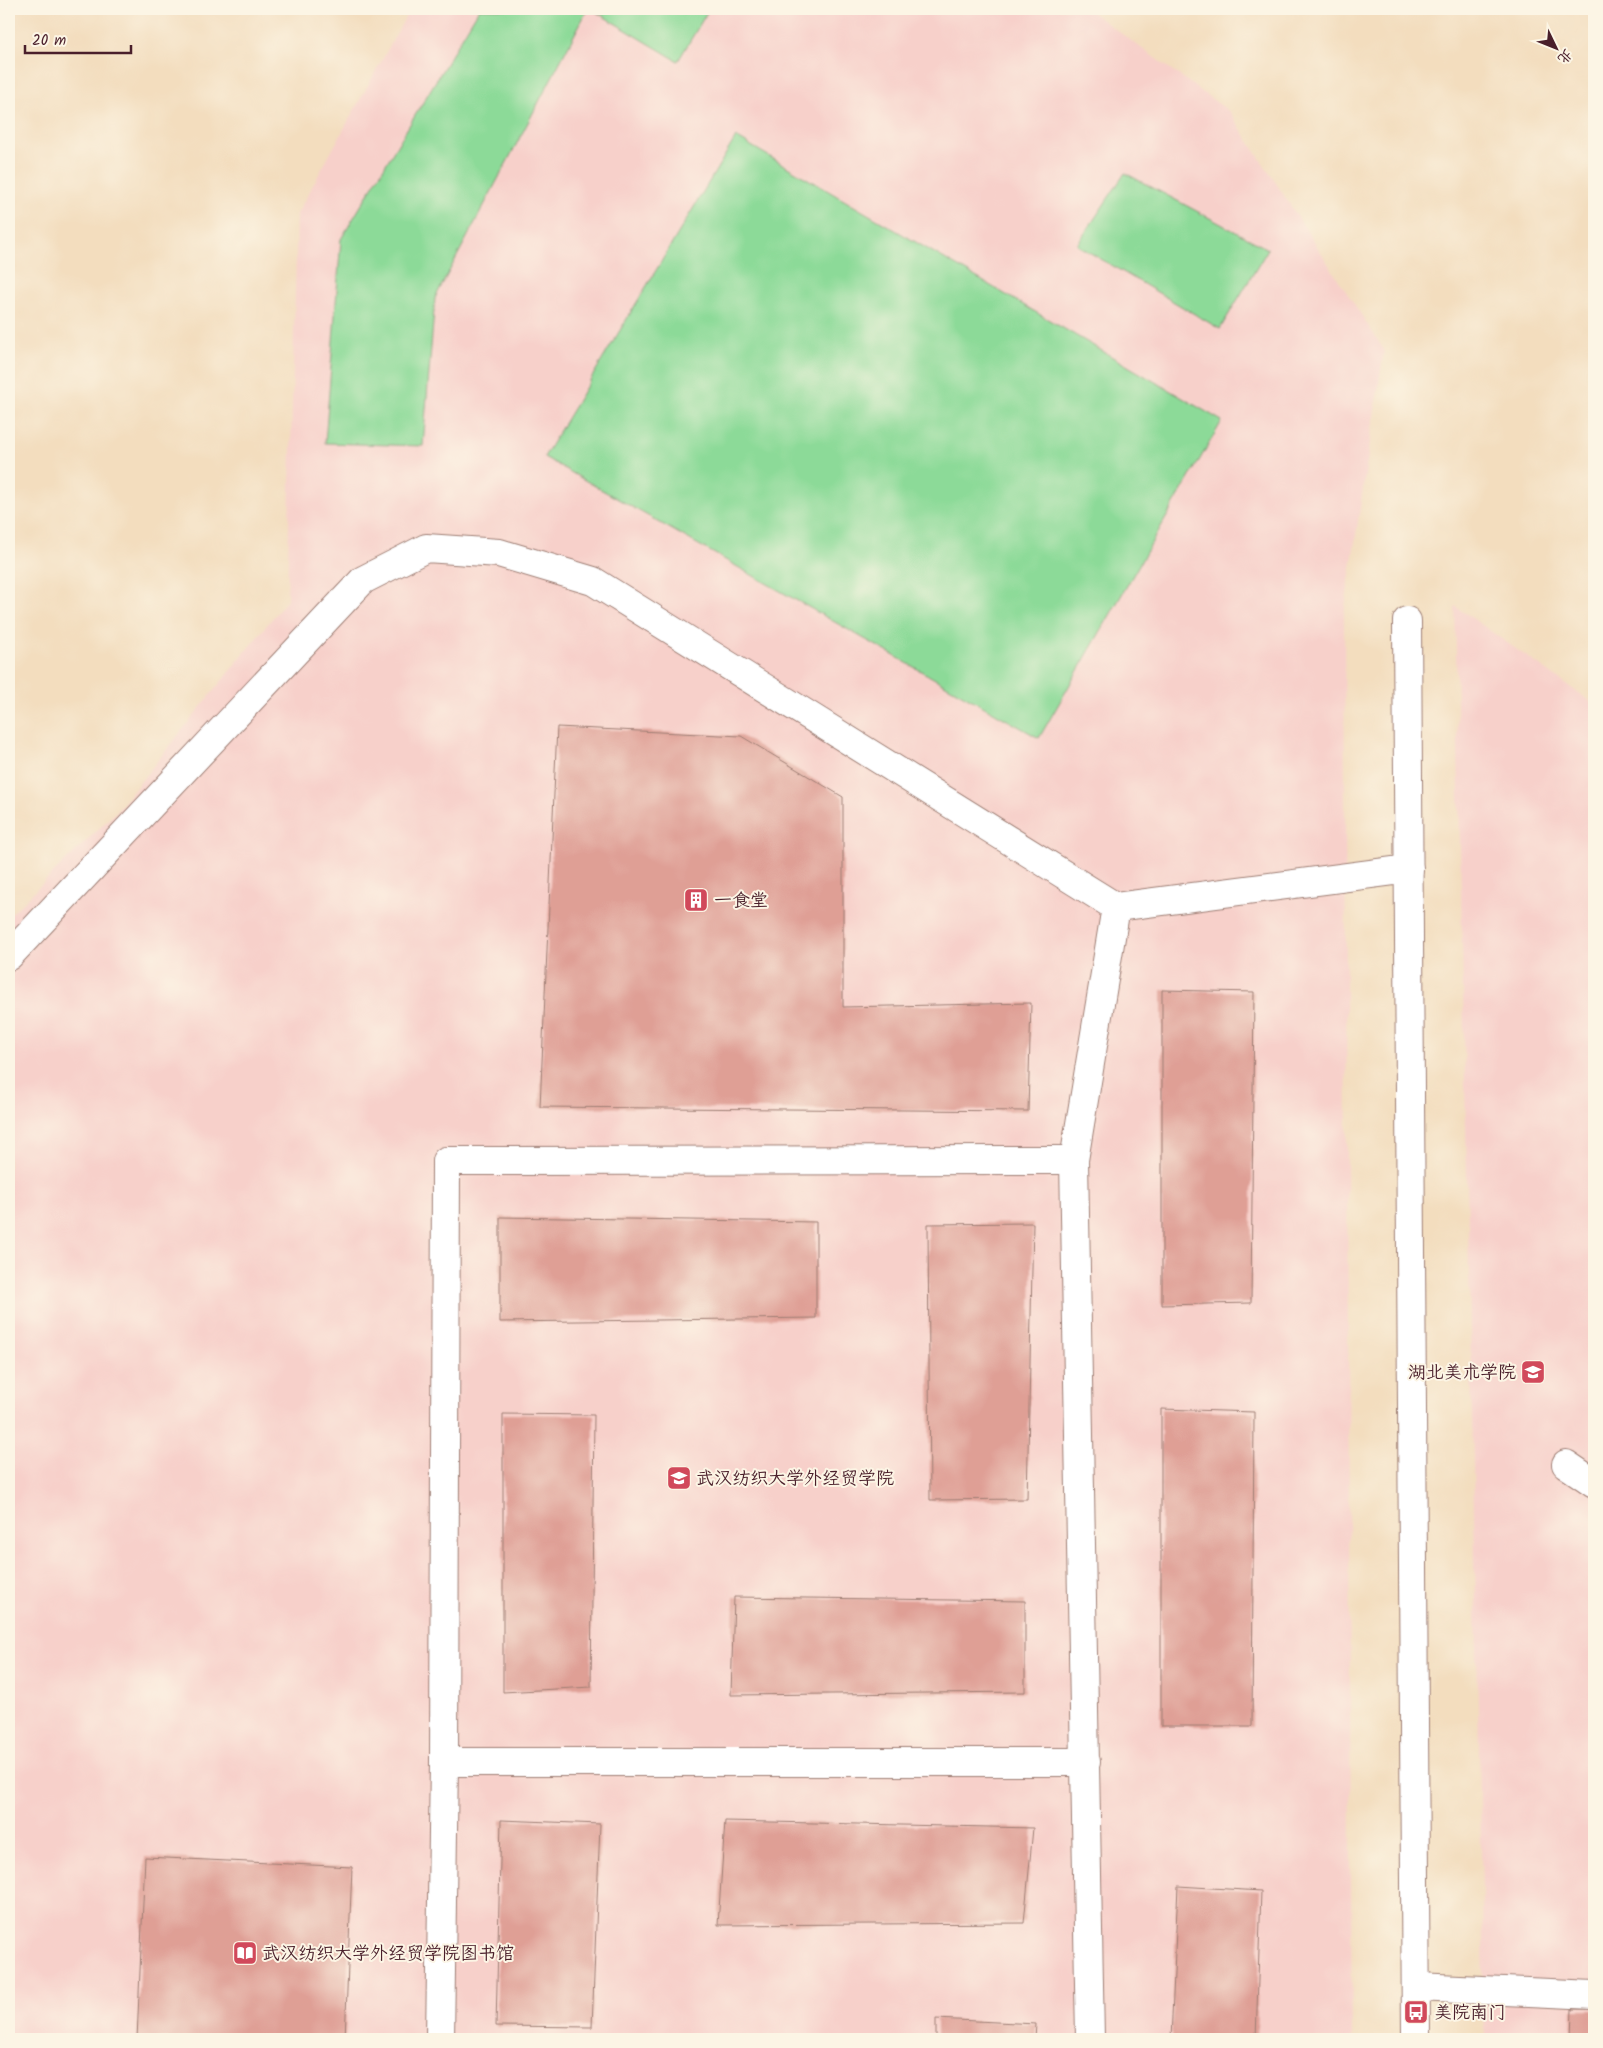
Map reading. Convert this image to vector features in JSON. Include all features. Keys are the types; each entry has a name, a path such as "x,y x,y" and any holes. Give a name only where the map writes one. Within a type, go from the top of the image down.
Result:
{"street":[{"path":"9,956 363,580 426,548 499,553 593,581 1116,907 1409,869"},
{"path":"1407,621 1416,2039"},
{"path":"1090,2039 1074,1160 1116,907"},
{"path":"440,2039 444,1762 446,1161 1074,1160"},
{"path":"1566,1464 1594,1483"},
{"path":"444,1762 1086,1762"},
{"path":"1416,1987 1594,1995"}],"shaded area":[{"name":"武汉纺织大学外经贸学院","path":"410,9 1087,9 1230,112 1384,350 1344,614 1352,2039 9,2039 9,916 117,811 287,600 297,214"},
{"name":"湖北美术学院","path":"1455,606 1594,704 1594,2039 1485,2039"}],"green space":[{"path":"479,9 588,9 435,298 423,446 325,443 341,239"},
{"path":"591,9 709,9 678,61"},
{"path":"736,137 1222,421 1039,738 544,457"},
{"path":"1125,173 1268,249 1220,329 1077,245"}],"building":[{"name":"一食堂","path":"557,727 741,736 843,797 843,1007 1031,1003 1028,1111 540,1107"},
{"path":"1162,990 1254,992 1251,1303 1162,1305"},
{"path":"500,1217 816,1222 816,1318 500,1322"},
{"path":"1033,1223 1027,1499 930,1500 928,1224"},
{"path":"1161,1409 1254,1412 1252,1726 1161,1726"},
{"path":"503,1414 594,1415 591,1687 503,1692"},
{"path":"734,1597 1025,1601 1025,1692 731,1695"},
{"path":"501,1820 600,1824 592,2027 496,2026"},
{"path":"725,1821 1033,1828 1024,1923 718,1925"},
{"name":"武汉纺织大学外经贸学院图书馆","path":"145,1857 352,1867 345,2039 137,2039"},
{"path":"1178,1886 1261,1891 1256,2039 1171,2039"},
{"path":"1572,2009 1594,2009 1594,2039 1571,2039"},
{"path":"936,2019 1036,2024 1035,2039 936,2039"}],"place":[{"name":"一食堂","path":"696,900"},
{"name":"湖北美术学院","path":"1533,1372"},
{"name":"武汉纺织大学外经贸学院","path":"679,1478"},
{"name":"武汉纺织大学外经贸学院图书馆","path":"245,1953"},
{"name":"美院南门","path":"1416,2012"}]}
